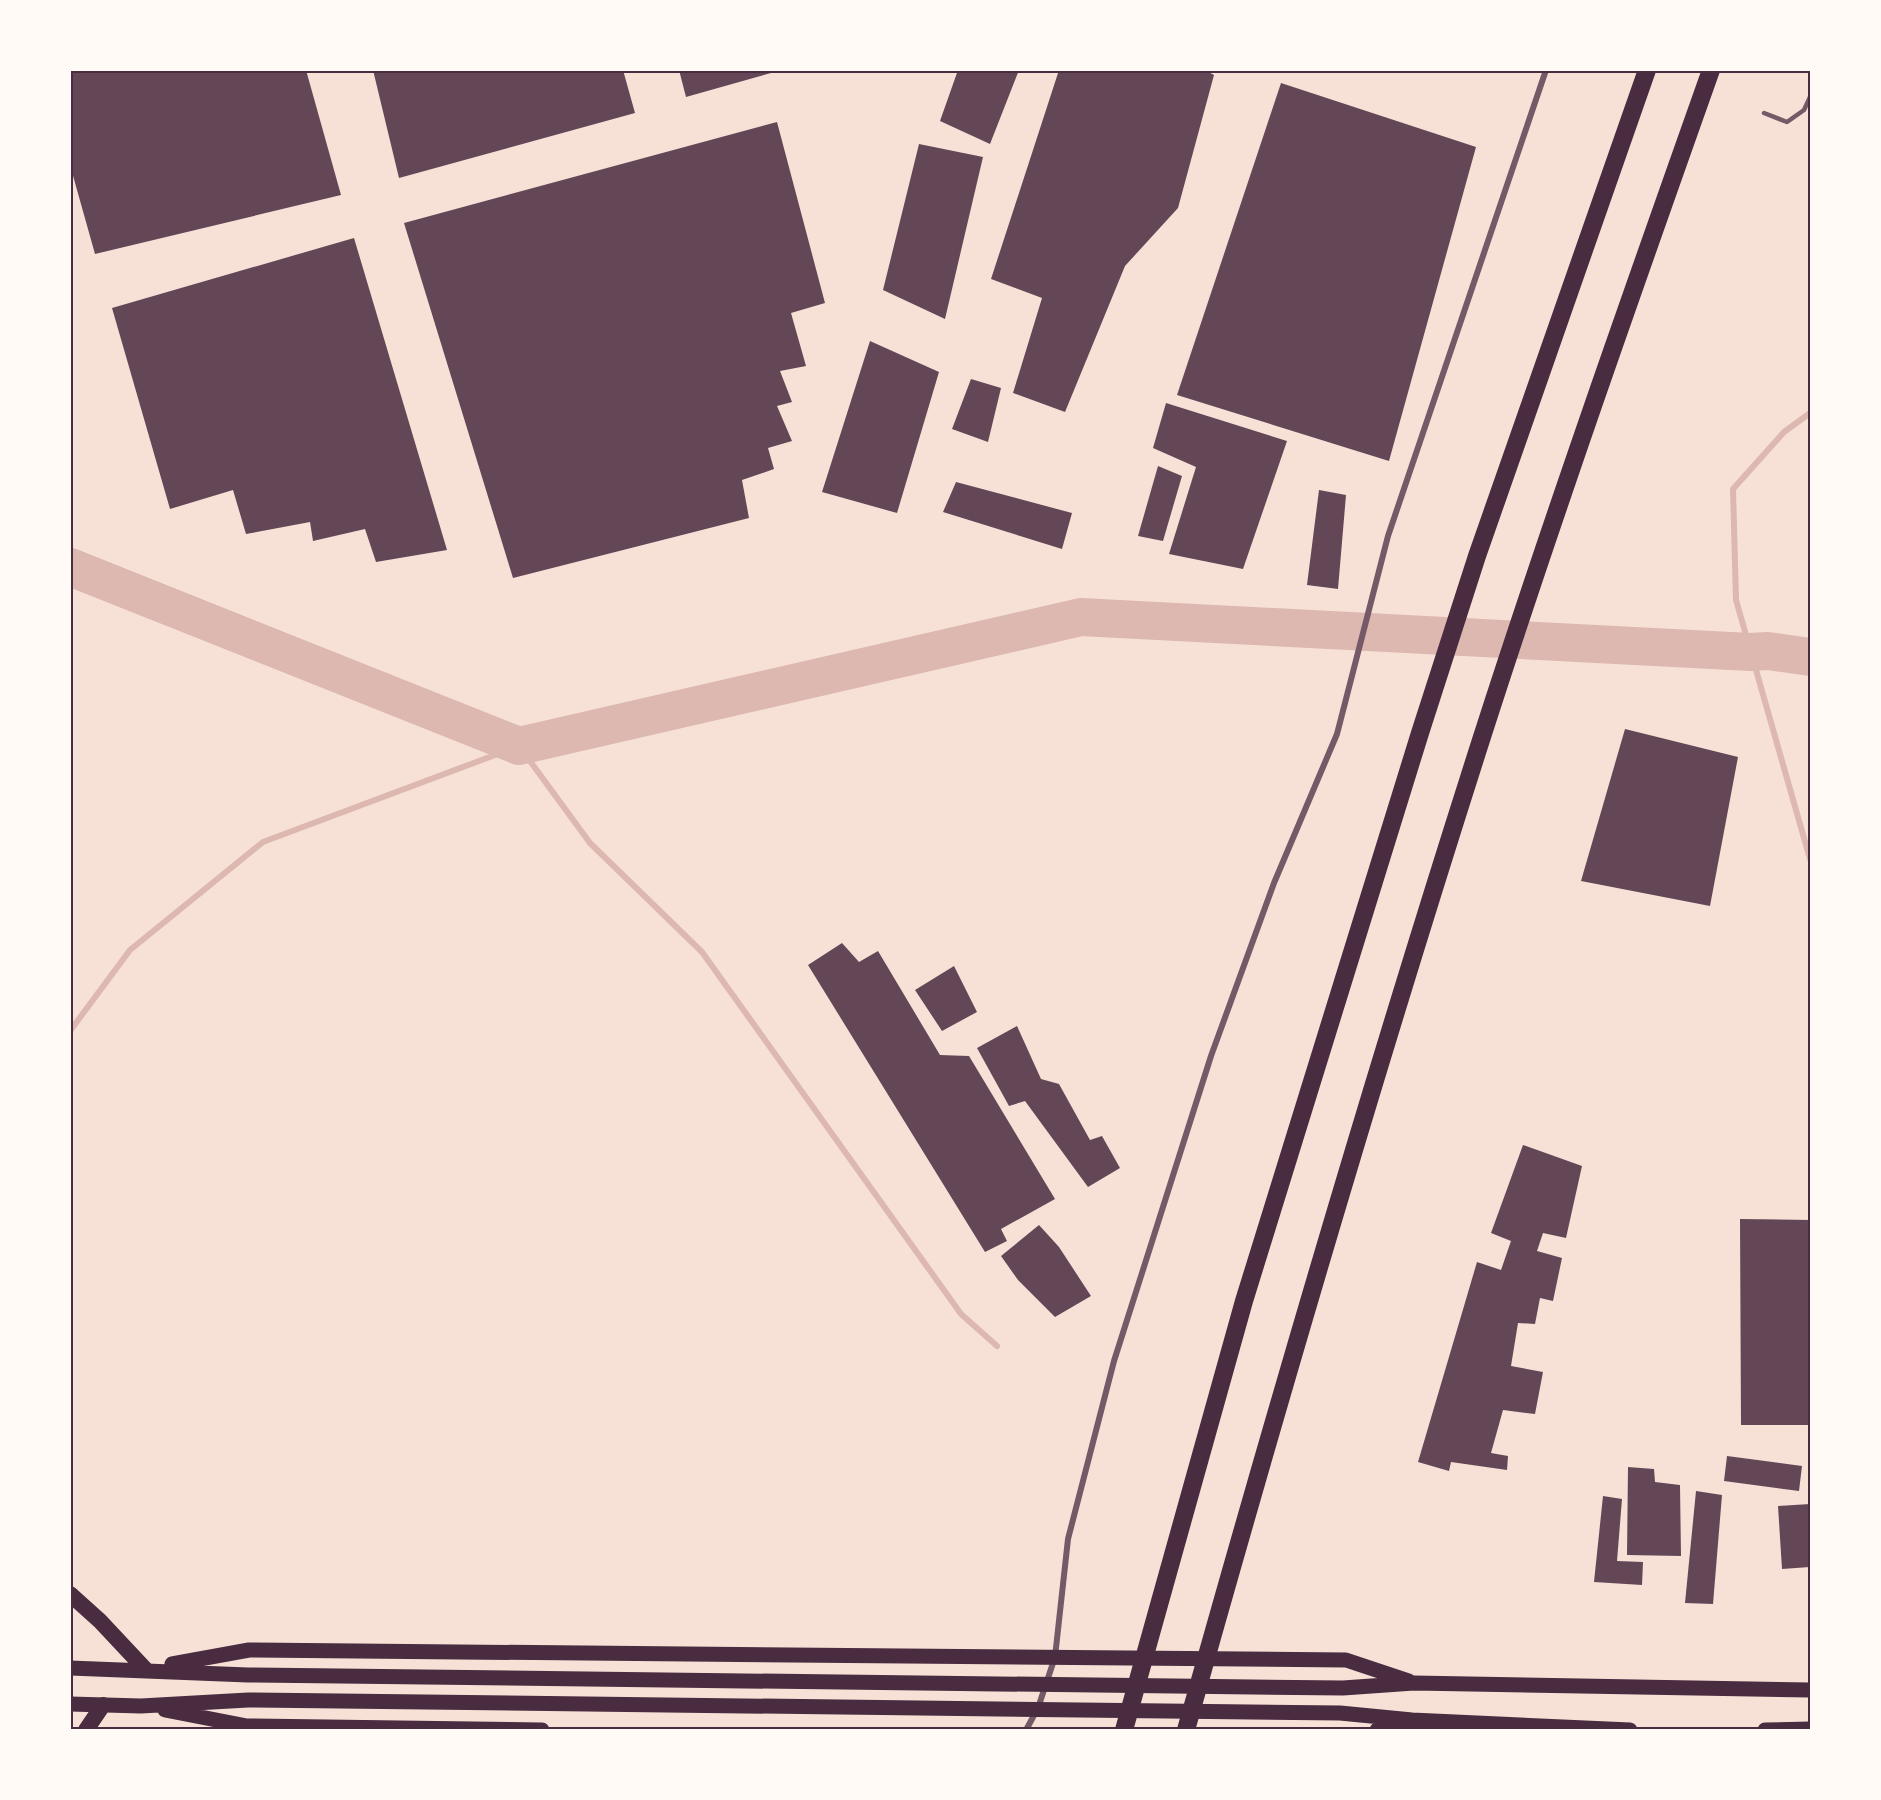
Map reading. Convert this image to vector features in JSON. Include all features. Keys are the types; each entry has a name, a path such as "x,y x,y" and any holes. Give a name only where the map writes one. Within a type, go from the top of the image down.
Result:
{"highway":[{"path":"1124,1730 1244,1301 1420,733 1478,556 1647,70"},
{"path":"1186,1730 1304,1314 1391,1024 1482,736 1711,70"},
{"path":"70,1594 100,1621 144,1670"},
{"path":"86,1730 103,1705"}],"main road":[{"path":"144,1670 249,1650 1055,1657 1346,1660 1414,1683"},
{"path":"70,1668 248,1675 1343,1688 1414,1683 1810,1690"},
{"path":"70,1704 141,1706 260,1700 1340,1713 1412,1720 1630,1730"},
{"path":"141,1706 247,1726 542,1730"},
{"path":"1377,1730 1412,1720"},
{"path":"1766,1730 1810,1729"}],"street":[{"path":"1026,1730 1038,1708 1055,1657 1068,1539 1114,1361 1211,1056 1275,883 1336,734 1388,536 1546,70"}],"lane":[{"path":"1764,113 1786,122 1804,110 1810,97"}],"building":[{"path":"70,70 306,70 341,195 95,254 70,165"},
{"path":"373,70 623,70 635,113 399,178"},
{"path":"679,70 778,70 778,71 686,97"},
{"path":"958,70 1019,70 990,144 940,121"},
{"path":"1059,70 1205,70 1214,75 1178,208 1125,266 1065,412 1013,393 1042,298 991,279"},
{"path":"1281,83 1476,147 1389,461 1177,395"},
{"path":"777,122 825,303 791,313 806,366 780,371 792,402 777,406 792,441 768,448 774,469 742,480 749,518 513,578 404,223"},
{"path":"919,144 983,157 945,319 883,290"},
{"path":"354,238 447,550 376,562 365,529 313,541 310,522 246,534 233,490 170,509 112,308"},
{"path":"870,341 939,372 897,513 822,492"},
{"path":"971,379 1001,388 988,442 952,429"},
{"path":"1166,403 1287,441 1243,569 1169,554 1196,467 1153,448"},
{"path":"1158,466 1182,476 1163,541 1138,536"},
{"path":"956,482 1072,513 1062,549 943,512"},
{"path":"1319,490 1346,495 1338,589 1307,585"},
{"path":"1625,729 1738,757 1710,906 1581,881"},
{"path":"842,943 859,962 878,951 940,1055 969,1056 1055,1199 1001,1229 1007,1241 985,1252 808,965"},
{"path":"954,966 977,1012 942,1031 915,990"},
{"path":"1017,1026 1041,1079 1059,1084 1090,1140 1102,1136 1120,1168 1088,1187 1025,1101 1009,1106 977,1048"},
{"path":"1523,1145 1582,1166 1566,1238 1543,1233 1537,1251 1562,1258 1553,1301 1540,1298 1535,1324 1518,1323 1511,1366 1543,1372 1535,1414 1503,1410 1491,1453 1508,1456 1507,1470 1451,1462 1449,1471 1418,1462 1477,1262 1501,1270 1511,1241 1491,1233"},
{"path":"1740,1219 1810,1220 1810,1425 1741,1425"},
{"path":"1039,1225 1059,1247 1091,1296 1055,1317 1018,1280 1001,1256"},
{"path":"1727,1456 1802,1466 1799,1491 1724,1481"},
{"path":"1628,1467 1654,1469 1655,1482 1680,1485 1681,1556 1627,1555"},
{"path":"1696,1491 1722,1495 1713,1604 1685,1603"},
{"path":"1603,1496 1622,1499 1617,1561 1643,1562 1642,1585 1594,1582"},
{"path":"1810,1504 1810,1567 1782,1569 1778,1506"}],"waterway":[{"path":"1810,413 1784,432 1733,489 1736,600 1810,859"},
{"path":"70,567 519,746 1081,617 1750,652 1768,651 1810,657"},
{"path":"70,1031 130,950 263,842 519,746 590,843 702,952 961,1314 997,1346"}]}
